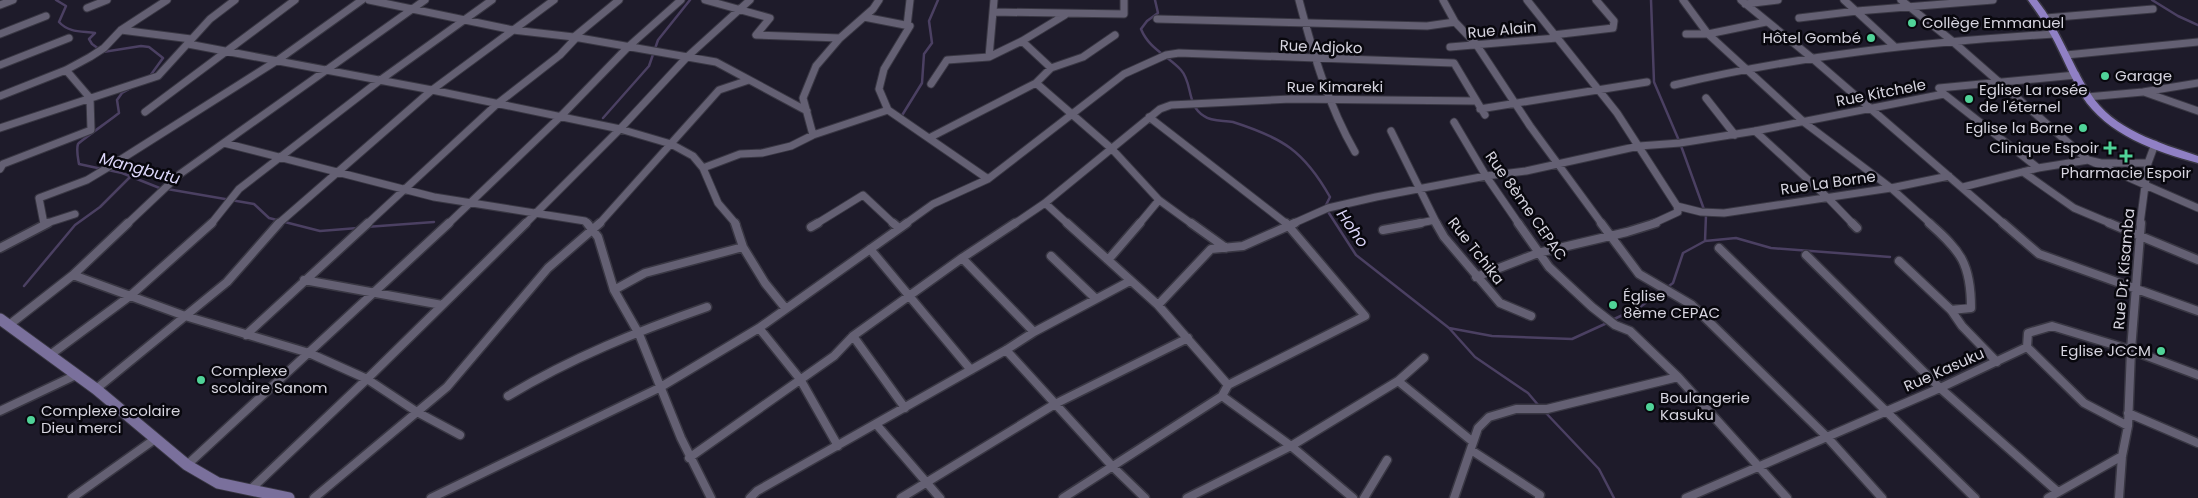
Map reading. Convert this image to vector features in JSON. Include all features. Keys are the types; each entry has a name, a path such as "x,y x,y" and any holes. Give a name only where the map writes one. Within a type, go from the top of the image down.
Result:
{"main road":[{"path":"2032,0 2046,18 2087,97 2103,115 2122,128 2155,144 2198,160"}],"street":[{"path":"0,5 13,0"},
{"path":"87,8 107,0"},
{"path":"0,96 66,70 101,50 121,30 167,0"},
{"path":"0,128 158,76 210,19 235,0"},
{"path":"146,112 295,0"},
{"path":"44,224 40,198 87,180 278,60 362,0"},
{"path":"369,0 514,30 716,62 807,112"},
{"path":"288,498 256,494 218,483 188,465 96,389 4,322 73,275 180,174 425,0"},
{"path":"50,356 130,296 212,223 239,189 379,81 492,0"},
{"path":"96,389 227,282 284,217 339,172 432,90 554,0"},
{"path":"246,335 497,104 560,55 574,38 619,0"},
{"path":"188,465 375,293 560,117 628,47 681,0"},
{"path":"705,0 770,18 756,35 840,38"},
{"path":"256,494 367,379 620,129 687,57 750,0"},
{"path":"813,135 803,98 816,66 840,38 864,17 879,0"},
{"path":"910,0 907,26 910,26 884,69 878,89 888,110 988,179"},
{"path":"989,57 994,0"},
{"path":"993,12 1124,14 1124,0"},
{"path":"1299,0 1316,60 1330,99 1345,136 1356,152"},
{"path":"1443,0 1455,22 1476,44 1530,126 1639,274 1692,305 1828,437 1882,498"},
{"path":"1476,277 1538,253 1610,237 1665,220 1678,212 1677,206 1660,177 1617,114 1526,0"},
{"name":"Rue Alain","path":"1450,47 1613,28 1614,21 1596,0"},
{"path":"1683,0 1708,34 1805,123 1891,188 1953,244 1964,261 1971,288 1971,308 1951,310"},
{"path":"1743,2 1778,0"},
{"path":"1844,0 1894,46"},
{"path":"1901,0 1951,40 2088,160 2198,208"},
{"path":"1799,18 1964,1 1993,0"},
{"path":"1743,2 1812,58 2039,254 2198,311"},
{"path":"2046,18 2153,9"},
{"path":"931,84 947,60 989,57 1022,41 1065,14"},
{"path":"0,34 46,16"},
{"path":"864,17 907,26"},
{"name":"Rue Alain","path":"1157,19 1427,26 1455,22"},
{"path":"1686,34 1708,34 1766,22"},
{"path":"121,30 432,90 620,129 671,144 693,156 703,168 718,203 736,224 743,246 765,283 786,309"},
{"path":"1674,85 1746,68 1894,46 1951,40 2054,34"},
{"path":"929,138 1036,83 1051,68 1083,57 1115,35"},
{"path":"0,65 69,38"},
{"path":"1022,41 1051,68"},
{"path":"2066,55 2198,42"},
{"name":"Rue Adjoko","path":"1072,115 1124,74 1164,56 1179,53 1316,60 1454,63 1475,101"},
{"path":"0,169 3,164 91,130 90,98 66,70"},
{"name":"Rue Kitchele","path":"1158,305 1211,250 1243,246 1326,209 1486,176 1526,171 1639,146 1680,143 1805,123 1944,94 1939,88 2076,75"},
{"path":"314,498 447,387 548,268 594,229 719,90 749,80"},
{"path":"1475,101 1482,112 1515,103 1646,82"},
{"path":"1036,83 1112,149 1160,200 1226,248"},
{"path":"2087,97 2142,92 2198,83"},
{"path":"2142,92 2198,110"},
{"path":"1944,94 2038,168"},
{"path":"1706,98 1735,134"},
{"name":"Rue Kimareki","path":"689,458 834,356 853,336 908,296 1045,203 1149,117 1171,105 1291,99 1475,101"},
{"path":"703,168 740,154 762,153 791,146 813,135 888,110"},
{"path":"432,498 659,388 759,328 933,204 988,179 1072,115"},
{"path":"1063,498 1222,396 1228,385 1365,316 1290,226 1149,117"},
{"name":"Rue 8ème CEPAC","path":"1454,122 1486,176 1549,267 1607,319 1630,331 1678,377"},
{"name":"Rue Tchika","path":"1390,130 1418,190 1444,237 1500,303 1531,316"},
{"path":"1755,131 1828,198 1857,228"},
{"path":"224,143 434,197 586,221 594,229 606,257 614,290 638,332 659,388 689,458 711,498"},
{"name":"Rue Dr. Kisamba","path":"2120,498 2122,456 2128,426 2130,350 2139,236 2148,163 2155,144"},
{"path":"1963,187 2038,168 2088,160 2101,163 2148,163"},
{"path":"2023,172 2074,208 2198,260"},
{"name":"Rue La Borne","path":"1677,206 1710,213 1828,198 1949,176"},
{"path":"811,227 863,195 899,228"},
{"path":"1108,260 1160,200"},
{"path":"1045,203 1158,305 1228,385"},
{"path":"0,248 44,224 75,214"},
{"path":"1383,230 1435,220"},
{"path":"614,290 645,273 743,246"},
{"path":"1719,248 1975,498"},
{"path":"870,249 970,370"},
{"path":"1806,255 1940,388 2058,492"},
{"path":"1051,256 1096,299"},
{"path":"962,258 1034,332"},
{"path":"1899,261 1951,310 1962,326 1998,362"},
{"path":"73,275 185,316 309,353 367,379 417,412 460,435"},
{"path":"304,280 442,305"},
{"path":"750,498 757,491 905,408 1034,332 1130,281"},
{"path":"508,396 535,378 638,332 707,308"},
{"path":"2128,426 2084,403 2027,347 2028,333 2044,326 2052,326 2130,350 2198,375"},
{"path":"759,328 800,379 838,446"},
{"path":"853,336 905,408"},
{"path":"901,498 1055,404 1188,338"},
{"name":"Rue Kasuku","path":"1686,498 1940,388 2027,347"},
{"path":"1006,350 1113,467 1145,498"},
{"path":"1187,498 1291,446 1398,381 1424,358"},
{"path":"0,411 76,374"},
{"path":"1454,498 1478,428 1489,417 1511,410 1547,409 1678,377 1761,466 1787,498"},
{"path":"1398,381 1472,446 1540,495 1539,498"},
{"path":"1222,396 1291,446 1352,498"},
{"path":"2128,414 2198,443"},
{"path":"876,424 940,498"},
{"path":"72,498 155,438"},
{"path":"2048,498 2122,456"},
{"path":"1364,498 1387,460"}],"waterway":[{"name":"Mangbutu","path":"56,0 66,6 59,22 71,30 95,33 89,39 92,44 103,52 141,46 149,47 163,58 150,76"},
{"path":"603,118 649,66 658,40 690,0"},
{"path":"901,117 922,83 924,54 932,43 929,21 938,0"},
{"name":"Hoho","path":"1155,0 1158,13 1147,21 1141,29 1149,42 1185,75 1194,106 1198,111 1211,119 1233,122 1266,134 1301,157 1311,168 1330,197 1325,207 1356,255 1449,328"},
{"path":"1651,0 1654,82 1680,143 1706,215 1705,241"},
{"path":"2152,0 2178,16 2198,25"},
{"name":"Mangbutu","path":"102,169 79,164 78,144 119,113 117,100 122,93 131,88"},
{"name":"Mangbutu","path":"108,170 122,173 162,189"},
{"path":"24,286 75,225 100,207 130,177"},
{"name":"Mangbutu","path":"167,189 254,204 269,218 320,231 358,228"},
{"name":"Mangbutu","path":"366,227 434,222"},
{"path":"1705,241 1736,238 1771,248 1890,257"},
{"path":"1612,320 1640,307 1673,283 1683,253 1705,241"},
{"path":"1449,328 1492,336 1572,339 1607,323"},
{"name":"Hoho","path":"1449,328 1475,357 1528,393 1539,406"},
{"name":"Hoho","path":"1545,412 1599,469 1614,498"}],"place":[{"name":"Collège Emmanuel","path":"1912,23"},
{"name":"Hôtel Gombé","path":"1871,38"},
{"name":"Garage","path":"2105,76"},
{"name":"Eglise La rosée de l'éternel","path":"1969,99"},
{"name":"Eglise la Borne","path":"2083,128"},
{"name":"Clinique Espoir","path":"2110,148"},
{"name":"Pharmacie Espoir","path":"2126,156"},
{"name":"Église 8ème CEPAC","path":"1613,305"},
{"name":"Eglise JCCM","path":"2161,351"},
{"name":"Complexe scolaire Sanom","path":"201,380"},
{"name":"Boulangerie Kasuku","path":"1650,407"},
{"name":"Complexe scolaire Dieu merci","path":"31,420"}]}
